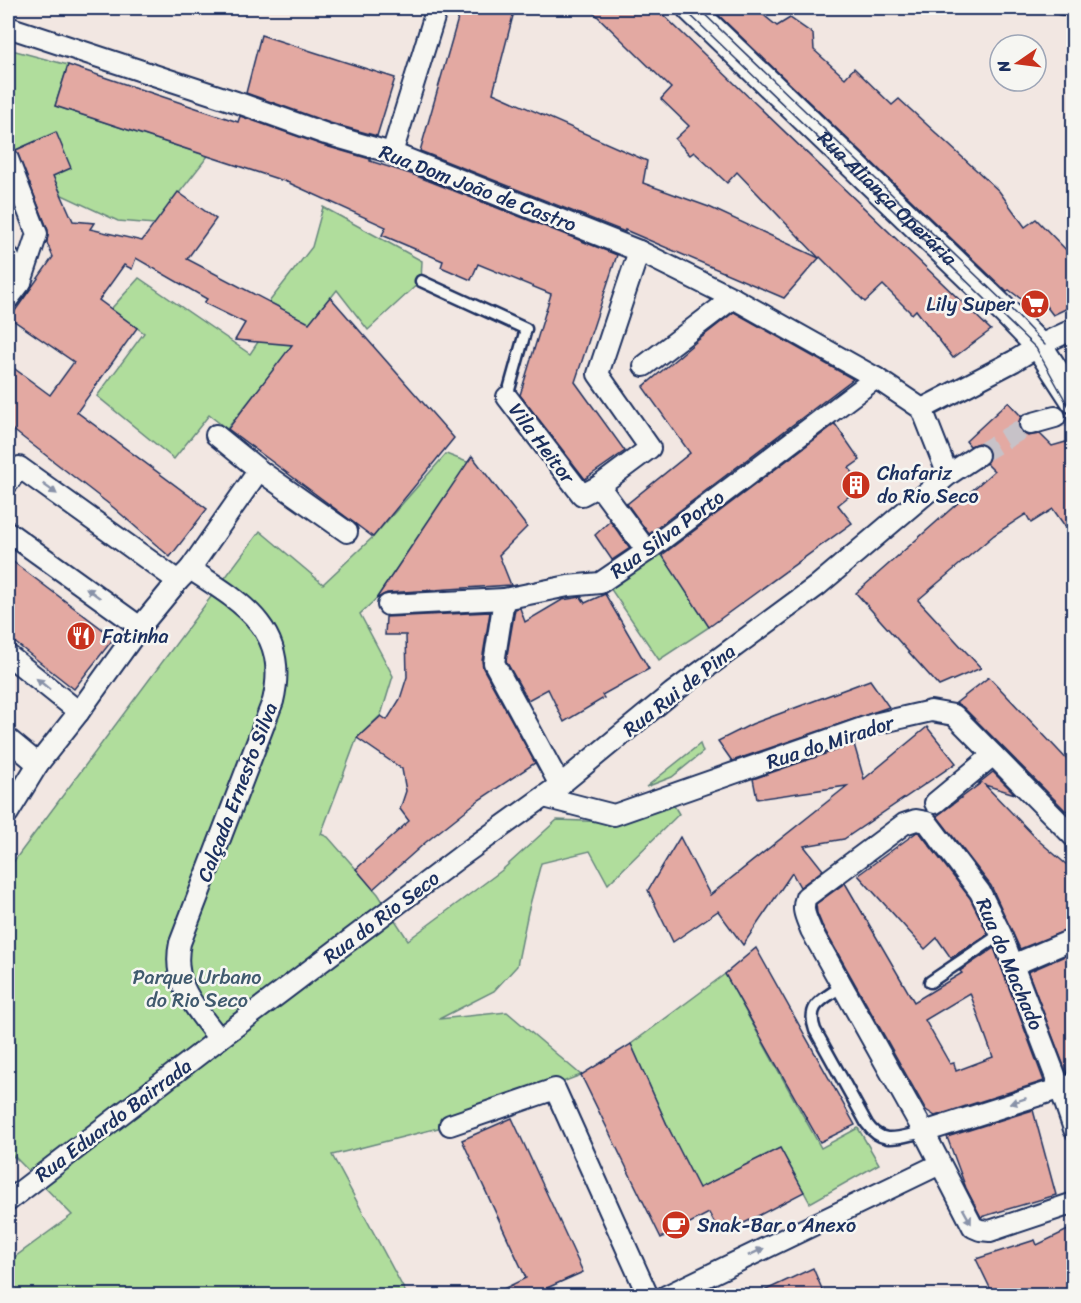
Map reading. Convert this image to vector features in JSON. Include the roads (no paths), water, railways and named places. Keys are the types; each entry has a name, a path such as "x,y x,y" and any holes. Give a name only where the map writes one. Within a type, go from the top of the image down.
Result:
{"street":[{"path":"392,153 437,8"},
{"name":"Rua Aliança Operária","path":"690,8 1007,313 1039,346 1074,400"},
{"name":"Rua Dom João de Castro","path":"8,27 237,102 326,134 392,153 639,251 733,298 876,378 922,409"},
{"path":"8,159 37,234 14,276 8,299"},
{"path":"599,486 650,448 598,374 639,251"},
{"path":"8,256 14,276"},
{"path":"644,366 733,298"},
{"path":"948,476 922,409 1074,329"},
{"name":"Rua Silva Porto","path":"388,605 504,599 568,586 600,583 647,551 876,378"},
{"name":"Vila Heitor","path":"507,396 582,495 599,486 647,551"},
{"path":"1030,424 1055,417"},
{"path":"216,435 259,470 347,532"},
{"name":"Rua Rui de Pina","path":"544,797 672,693 816,586 948,476 978,456"},
{"name":"Calçada Ernesto Silva","path":"8,483 19,467 184,575 232,596 255,616 272,642 277,672 273,701 177,954 181,983 219,1039"},
{"path":"8,813 38,764 79,712 140,627 184,575 259,470"},
{"path":"8,532 140,627"},
{"path":"504,599 494,663 561,785"},
{"path":"8,655 79,712"},
{"name":"Rua do Mirador","path":"544,797 614,815 874,724 931,711 954,715 1070,828"},
{"path":"8,739 38,764"},
{"path":"935,803 993,755"},
{"name":"Rua do Rio Seco","path":"219,1039 461,856 544,797"},
{"name":"Rua do Machado","path":"842,986 805,916 803,905 806,897 904,825 916,820 927,822 980,892 1001,934 1067,1086 1074,1129"},
{"path":"1013,965 1074,939"},
{"path":"842,986 924,1132 973,1227 990,1231 1074,1203"},
{"name":"Rua Eduardo Bairrada","path":"8,1201 219,1039"},
{"path":"924,1132 1067,1086"},
{"path":"450,1125 555,1089 648,1296"},
{"path":"666,1296 940,1164"}],"lane":[{"path":"1059,8 1074,11"},
{"path":"421,281 526,329 507,396"},
{"path":"930,982 1001,934"},
{"path":"842,986 816,1004 811,1018 815,1030 867,1124 875,1135 883,1138 924,1132"}],"tunnel":[{"path":"1055,417 1074,417"},
{"path":"978,455 1030,424"}],"tram line":[{"path":"683,8 1036,348 1074,416"},
{"path":"698,8 1006,304 1045,345"}],"place":[{"name":"Lily Super","path":"1035,304"},
{"name":"Chafariz do Rio Seco","path":"856,485"},
{"name":"Fatinha","path":"81,636"},
{"name":"Snak-Bar o Anexo","path":"676,1225"}],"park label":[{"name":"Parque Urbano do Rio Seco","path":"197,988"}]}
